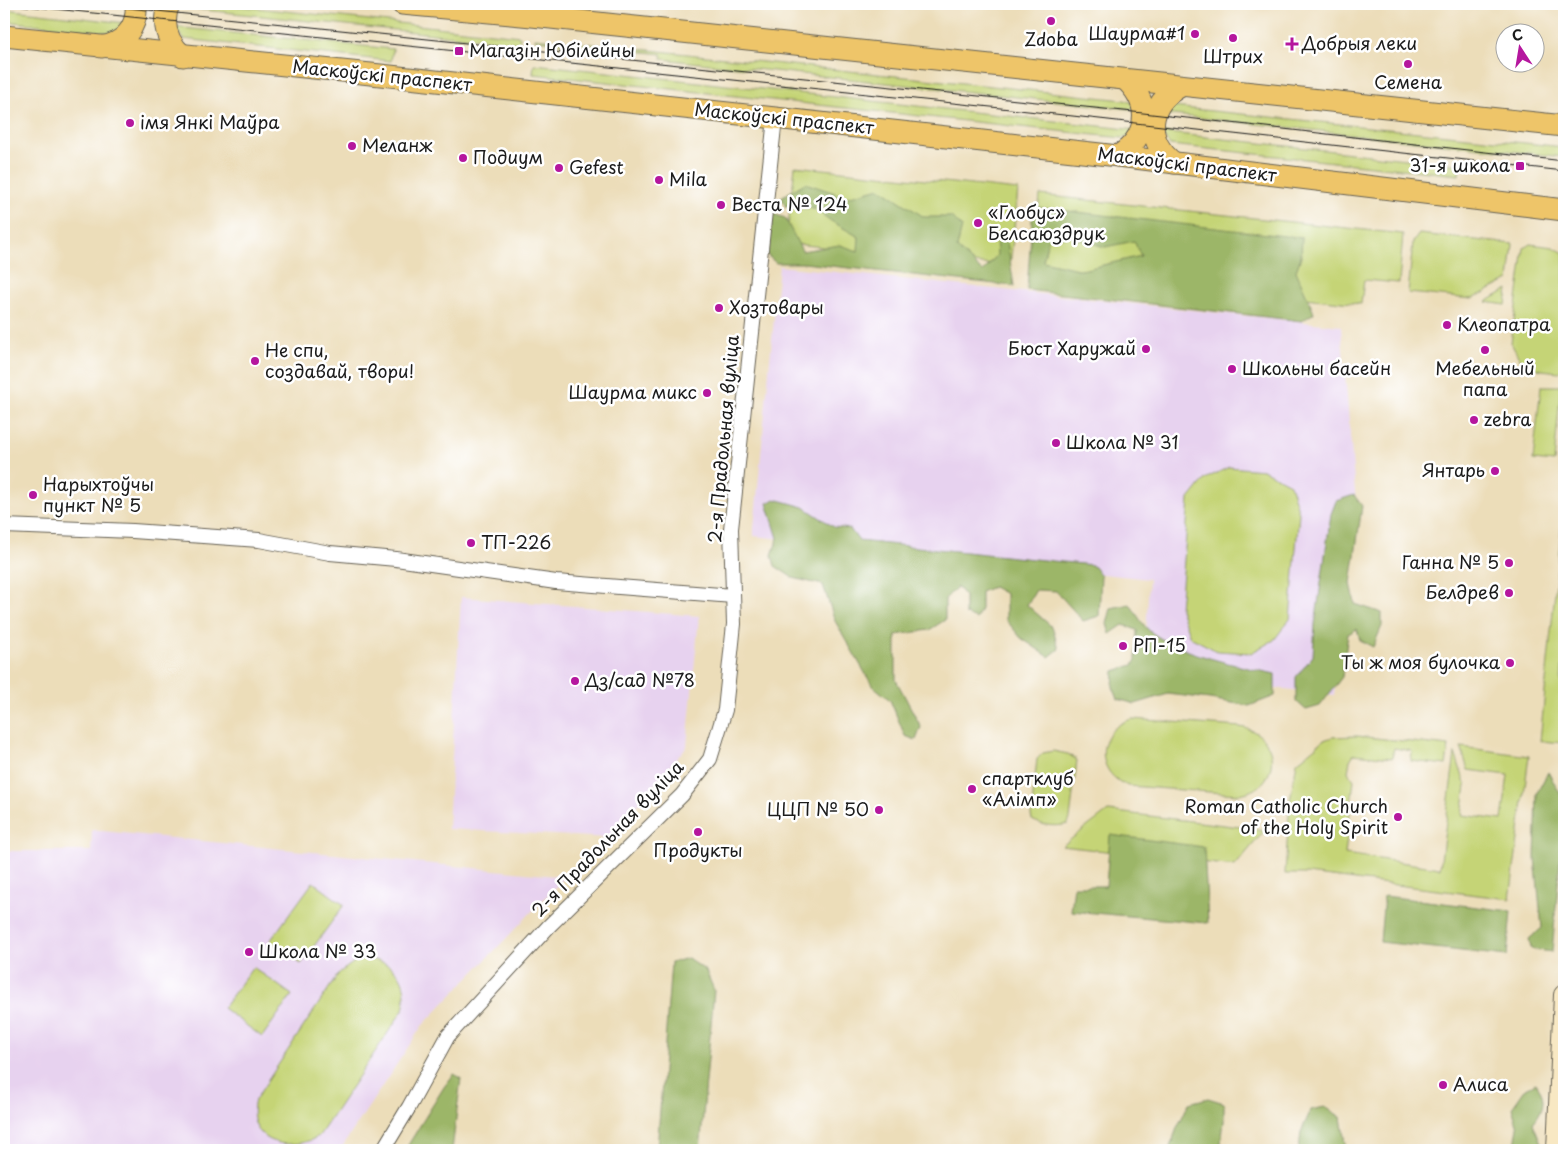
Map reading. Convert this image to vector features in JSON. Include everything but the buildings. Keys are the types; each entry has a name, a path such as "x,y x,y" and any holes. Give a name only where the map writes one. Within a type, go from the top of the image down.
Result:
{"main road":[{"path":"101,47 118,42 131,30 136,17 136,4"},
{"path":"169,4 165,15 166,34 176,50 183,56"},
{"path":"402,4 532,16 1126,81 1564,126"},
{"name":"Маскоўскі праспект","path":"4,36 390,76 1118,156 1564,210"},
{"path":"1118,156 1133,145 1144,119 1138,94 1126,81"},
{"path":"1174,163 1160,149 1154,131 1154,121 1160,104 1166,96 1181,86"},
{"path":"1543,207 1564,214"},
{"path":"1557,1150 1561,1125 1564,995"}],"street":[{"name":"2-я Прадольная вуліца","path":"383,1150 448,1036 549,926 682,795 710,759 725,710 734,624 731,529 775,118"},
{"path":"4,526 133,531 259,540 330,553 396,559 556,582 733,596"}],"shaded area":[{"name":"Школа № 31","path":"779,266 1341,326 1357,516 1334,695 1144,672 1149,579 754,536"},
{"name":"Дз/сад №78","path":"461,597 699,616 687,746 610,838 448,829"},
{"name":"Школа № 33","path":"92,830 565,877 422,1026 340,1150 4,1150 4,851 91,851"}],"green space":[{"path":"179,4 219,4 520,36 519,43 175,7"},
{"path":"4,9 126,23 123,28 112,32 104,32 4,21"},
{"path":"173,27 393,49 391,61 184,39"},
{"path":"535,38 1124,100 1133,103 1138,110 662,59 662,54 535,40"},
{"path":"534,64 1136,130 1130,137 1122,138 533,74"},
{"path":"1173,107 1564,147 1564,157 1163,114"},
{"path":"1160,132 1460,165 1459,175 1170,145"},
{"path":"795,166 1018,190 1010,267 786,243"},
{"path":"805,183 847,197 880,188 924,217 951,217 962,227 957,248 983,272 997,255 996,237 1006,235 1014,286 804,263 776,263 767,255 773,214 785,218 802,251 840,245 858,251 859,237 831,221 815,209 786,207 781,197"},
{"path":"1040,195 1403,234 1399,283 1364,280 1361,304 1032,269"},
{"path":"1033,207 1302,238 1301,257 1296,271 1314,313 1302,321 1027,290","holes":["1069,236 1105,247 1134,241 1141,256 1082,270 1043,261 1048,239"]},
{"path":"1419,234 1513,244 1509,280 1472,299 1408,293 1413,242"},
{"path":"1530,244 1553,247 1564,253 1564,368 1559,372 1527,366 1519,358 1511,343 1524,248"},
{"path":"1508,289 1506,305 1486,302"},
{"path":"1541,386 1561,386 1554,462 1533,460"},
{"path":"1229,467 1263,470 1290,484 1299,513 1290,619 1274,640 1251,653 1217,651 1190,637 1180,609 1189,499 1205,479"},
{"path":"1354,495 1362,506 1351,583 1355,604 1382,613 1382,626 1373,647 1360,640 1357,629 1348,634 1342,677 1320,706 1306,710 1296,701 1296,677 1313,656 1315,624 1331,514 1336,501"},
{"path":"775,499 804,507 834,527 850,529 859,541 1092,565 1101,575 1099,616 1083,621 1056,591 1036,590 1027,605 1052,627 1059,649 1049,657 1021,638 1006,620 1006,594 993,587 981,592 981,609 976,619 965,614 965,596 957,587 945,599 945,620 929,630 896,635 896,680 921,727 916,740 905,736 890,700 872,685 835,621 823,585 793,578 775,566 772,555 778,538 767,503"},
{"path":"1564,502 1564,649 1561,681 1564,685 1564,743 1540,741"},
{"path":"1130,604 1145,626 1163,640 1193,653 1275,674 1275,696 1249,706 1168,694 1135,704 1118,699 1113,687 1114,671 1133,665 1136,660 1137,630 1123,625 1110,634 1107,624 1111,608"},
{"path":"1132,719 1240,727 1254,732 1264,740 1270,750 1272,762 1269,773 1262,783 1252,791 1237,794 1128,786 1117,780 1109,771 1104,761 1103,751 1111,732 1120,724"},
{"path":"1357,736 1449,746 1446,765 1411,761 1412,751 1394,748 1392,758 1354,754 1350,760 1348,772 1354,780 1345,854 1440,868 1455,753 1466,786 1462,815 1502,820 1508,775 1468,770 1461,747 1529,756 1510,899 1307,874 1285,874 1290,800 1297,762 1324,740 1332,737"},
{"path":"1053,751 1068,754 1077,760 1068,824 1045,825 1032,820 1037,759 1043,753"},
{"path":"1548,772 1564,800 1552,952 1531,949 1529,939 1542,928 1535,858 1537,793"},
{"path":"1108,811 1265,830 1235,866 1062,846"},
{"path":"1110,835 1204,847 1208,923 1071,911 1074,886 1106,886"},
{"path":"313,882 344,905 301,964 270,941"},
{"path":"1384,896 1511,911 1507,956 1380,942"},
{"path":"688,958 706,971 714,990 700,1150 657,1150 671,963"},
{"path":"363,959 383,963 398,973 404,989 403,1010 319,1136 295,1144 283,1144 272,1140 263,1135 256,1126 253,1114 255,1100 339,973 354,962"},
{"path":"253,967 292,995 262,1037 223,1008"},
{"path":"454,1074 461,1078 452,1150 405,1150 444,1087"},
{"path":"1536,1083 1542,1094 1543,1104 1540,1113 1533,1123 1541,1143 1541,1150 1514,1150 1518,1127 1512,1108 1526,1088"},
{"path":"1208,1098 1224,1103 1224,1122 1220,1150 1169,1150 1189,1103"},
{"path":"1325,1107 1341,1117 1346,1150 1299,1150 1301,1132 1311,1110"}],"tram line":[{"path":"7,4 1010,109 1564,171"},
{"path":"89,4 1143,113 1564,161"}],"place":[{"name":"Zdoba","path":"1051,21"},
{"name":"Шаурма#1","path":"1195,34"},
{"name":"Штрих","path":"1233,38"},
{"name":"Добрыя леки","path":"1292,44"},
{"name":"Магазін Юбілейны","path":"459,51"},
{"name":"Семена","path":"1408,64"},
{"name":"імя Янкі Маўра","path":"130,123"},
{"name":"Меланж","path":"352,146"},
{"name":"Подиум","path":"463,158"},
{"name":"31-я школа","path":"1520,166"},
{"name":"Gefest","path":"559,168"},
{"name":"Mila","path":"659,180"},
{"name":"Веста № 124","path":"721,205"},
{"name":"«Глобус» Белсаюздрук","path":"978,223"},
{"name":"Хозтовары","path":"719,308"},
{"name":"Клеопатра","path":"1447,325"},
{"name":"Бюст Харужай","path":"1146,349"},
{"name":"Мебельный папа","path":"1485,350"},
{"name":"Не спи, создавай, твори!","path":"255,361"},
{"name":"Школьны басейн","path":"1232,369"},
{"name":"Шаурма микс","path":"707,393"},
{"name":"zebra","path":"1474,420"},
{"name":"Школа № 31","path":"1056,443"},
{"name":"Янтарь","path":"1495,471"},
{"name":"Нарыхтоўчы пункт № 5","path":"33,495"},
{"name":"ТП-226","path":"471,543"},
{"name":"Ганна № 5","path":"1509,563"},
{"name":"Белдрев","path":"1509,593"},
{"name":"РП-15","path":"1123,646"},
{"name":"Ты ж моя булочка","path":"1510,663"},
{"name":"Дз/сад №78","path":"575,681"},
{"name":"спартклуб «Алімп»","path":"972,789"},
{"name":"ЦЦП № 50","path":"879,810"},
{"name":"Roman Catholic Church of the Holy Spirit","path":"1398,817"},
{"name":"Продукты","path":"698,832"},
{"name":"Школа № 33","path":"249,952"},
{"name":"Алиса","path":"1443,1085"}]}
